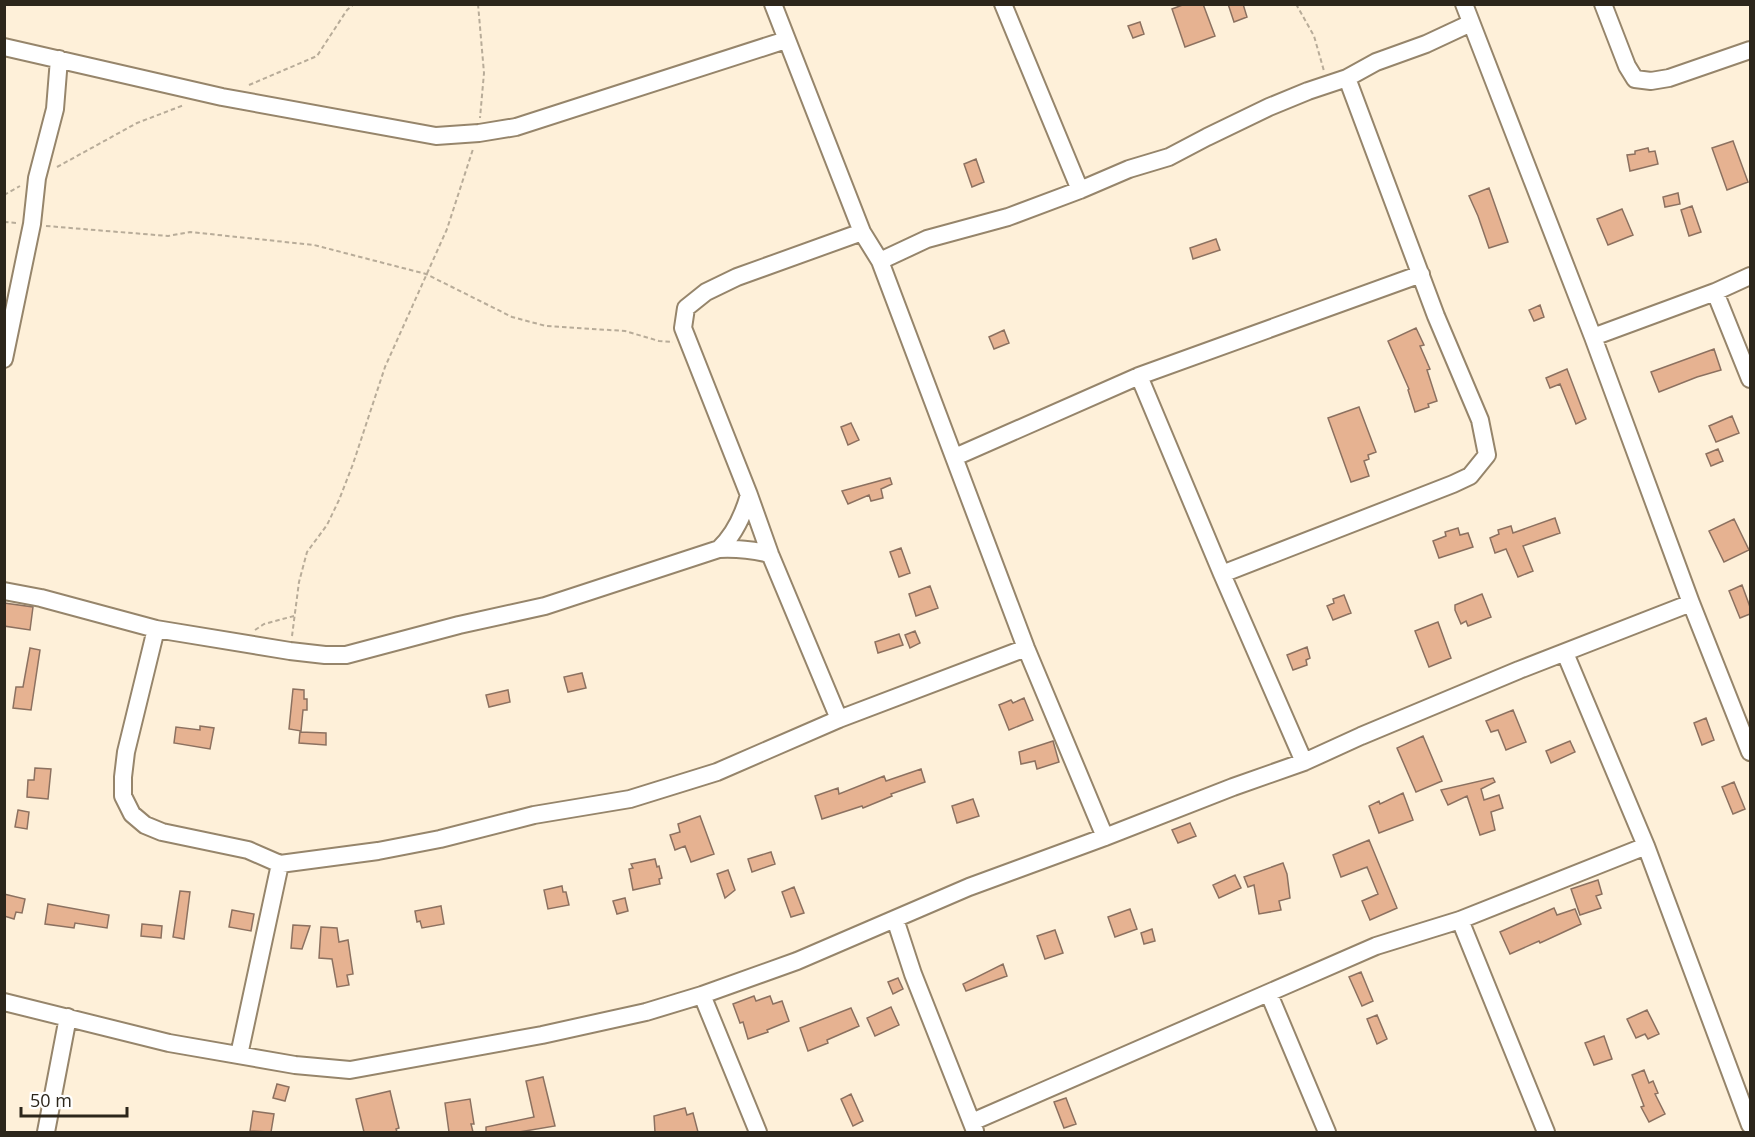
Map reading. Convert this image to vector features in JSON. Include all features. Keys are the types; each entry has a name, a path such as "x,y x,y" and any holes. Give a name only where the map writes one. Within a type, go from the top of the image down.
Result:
{"street":[{"path":"773,4 862,232 880,261 1026,648 1105,837"},
{"path":"1003,4 1080,190"},
{"path":"1464,4 1593,337 1691,603 1750,752"},
{"path":"1603,4 1627,66 1635,79 1651,81 1669,78 1750,50"},
{"path":"880,261 927,239 1008,217 1129,169 1170,157 1269,107 1347,78 1471,22"},
{"path":"4,47 222,97 436,136 479,133 516,127 786,40"},
{"path":"4,359 32,224 37,178 55,109 59,59"},
{"path":"1222,574 1453,484 1470,476 1487,455 1480,420 1436,316 1347,78"},
{"path":"839,718 771,554 683,328 686,308 706,292 737,277 862,232"},
{"path":"955,457 1139,376 1420,274"},
{"path":"1593,337 1714,292 1750,276"},
{"path":"1714,292 1750,379"},
{"path":"1139,376 1304,762"},
{"path":"719,549 730,539 739,523 749,495"},
{"path":"4,591 41,598 156,629 290,651 325,655 346,654 545,606 719,549 736,548 771,554"},
{"path":"4,1002 169,1043 295,1065 350,1070 542,1035 646,1012 702,995 797,961 969,887 1105,837 1233,786 1304,762 1464,693 1691,603"},
{"path":"156,629 126,753 123,796 132,814 145,825 162,832 248,850 280,864 378,851 440,839 534,815 630,799 717,772 839,718 1026,648"},
{"path":"1565,653 1646,846 1750,1125"},
{"path":"895,919 913,974 974,1127 1376,946 1460,920 1646,846"},
{"path":"239,1055 280,864"},
{"path":"1460,920 1546,1132"},
{"path":"1269,994 1327,1132"},
{"path":"702,995 758,1132"},
{"path":"46,1132 68,1017"}],"path":[{"path":"222,97 317,56 347,10 354,4"},
{"path":"290,651 299,582 307,552 327,525 339,500 385,367 447,229 479,133 484,73 478,4"},
{"path":"1296,4 1314,36 1329,84"},
{"path":"4,195 137,123 179,105 190,103"},
{"path":"4,222 168,236 190,231 314,245 426,274 512,316 546,326 625,331 659,341 688,342"},
{"path":"241,642 248,634 264,624 294,616"}],"building":[{"path":"1185,4 1203,4 1215,36 1185,47 1172,9"},
{"path":"1228,4 1243,4 1247,17 1234,22"},
{"path":"1140,22 1144,34 1133,38 1128,26"},
{"path":"1733,141 1748,182 1727,190 1712,148"},
{"path":"1648,148 1649,152 1655,151 1658,164 1630,171 1627,155"},
{"path":"976,159 984,182 972,187 964,164"},
{"path":"1489,188 1508,242 1489,248 1469,196"},
{"path":"1678,193 1680,204 1665,207 1663,197"},
{"path":"1692,206 1701,232 1689,236 1681,210"},
{"path":"1622,209 1633,235 1608,245 1597,219"},
{"path":"1216,239 1220,250 1193,259 1190,248"},
{"path":"1540,305 1544,317 1534,321 1529,310"},
{"path":"1416,328 1424,345 1420,346 1430,369 1427,370 1437,401 1415,412 1409,389 1388,341"},
{"path":"1004,330 1009,343 994,349 989,337"},
{"path":"1714,349 1721,370 1659,392 1651,372"},
{"path":"1567,369 1586,419 1576,424 1560,384 1550,388 1546,378"},
{"path":"1359,407 1376,452 1368,455 1369,459 1364,461 1369,476 1351,482 1328,418"},
{"path":"1732,416 1739,433 1716,442 1709,426"},
{"path":"851,423 859,440 848,445 841,427"},
{"path":"1718,449 1723,461 1711,466 1706,454"},
{"path":"890,478 892,484 881,489 883,498 871,501 869,495 848,504 842,491"},
{"path":"1555,518 1560,533 1523,546 1533,571 1518,577 1506,549 1495,553 1490,538 1499,534 1498,530 1511,526 1513,533"},
{"path":"1734,519 1749,550 1724,562 1709,531"},
{"path":"1458,528 1460,535 1468,533 1473,547 1439,558 1433,541 1446,536 1445,532"},
{"path":"901,548 910,573 899,577 890,552"},
{"path":"1742,585 1750,607 1750,614 1740,618 1729,591"},
{"path":"930,586 938,608 916,616 909,594"},
{"path":"1482,594 1491,617 1468,626 1466,621 1461,624 1455,605"},
{"path":"1344,595 1351,613 1333,620 1327,606 1334,603 1333,599"},
{"path":"4,603 33,607 30,630 4,626"},
{"path":"1438,622 1451,658 1429,667 1415,631"},
{"path":"915,631 920,643 910,648 905,635"},
{"path":"899,634 903,645 878,653 875,642"},
{"path":"1307,647 1310,658 1306,660 1307,665 1293,670 1287,655"},
{"path":"30,648 40,650 31,710 13,708 16,687 23,687"},
{"path":"582,673 586,688 568,692 564,677"},
{"path":"293,689 304,690 304,699 307,699 307,710 303,710 301,731 289,729"},
{"path":"508,690 510,702 489,707 486,695"},
{"path":"1024,698 1033,720 1009,730 999,705 1011,700 1013,703"},
{"path":"1513,710 1526,742 1506,750 1498,730 1491,732 1486,721"},
{"path":"1706,718 1714,740 1702,745 1694,723"},
{"path":"200,726 214,728 210,749 174,743 176,727 200,730"},
{"path":"300,732 326,733 326,745 299,743"},
{"path":"1423,736 1442,781 1416,792 1397,748"},
{"path":"1053,741 1059,762 1037,769 1035,761 1021,764 1019,752"},
{"path":"1570,741 1575,752 1551,763 1546,751"},
{"path":"35,768 51,769 48,799 27,797 28,780 34,780"},
{"path":"921,769 925,782 891,794 892,796 863,808 862,806 822,819 815,796 838,788 839,794 884,776 886,781"},
{"path":"1493,778 1495,782 1481,789 1484,800 1499,795 1503,808 1491,812 1495,830 1480,835 1467,796 1448,805 1441,790"},
{"path":"1734,782 1745,809 1733,814 1722,787"},
{"path":"1403,793 1413,820 1379,833 1369,806 1379,801 1380,804"},
{"path":"973,799 979,816 957,823 952,806"},
{"path":"18,810 29,812 27,829 15,827"},
{"path":"700,816 714,854 691,862 685,846 675,850 670,835 680,832 678,824"},
{"path":"1190,823 1196,836 1178,843 1172,830"},
{"path":"1369,840 1397,908 1370,920 1362,901 1378,894 1367,867 1341,877 1333,855"},
{"path":"771,852 775,864 752,872 748,859"},
{"path":"655,859 662,878 659,879 660,884 633,890 629,869 633,868 631,864"},
{"path":"1283,863 1290,898 1279,901 1281,910 1259,914 1254,885 1248,887 1244,877"},
{"path":"728,870 735,890 725,898 717,874"},
{"path":"1235,875 1241,888 1219,898 1213,885"},
{"path":"1598,880 1602,894 1596,896 1601,908 1580,915 1571,889"},
{"path":"562,886 569,905 548,909 544,890"},
{"path":"794,887 804,913 791,917 782,892"},
{"path":"180,891 190,892 184,939 173,937"},
{"path":"4,894 25,899 22,913 16,912 14,919 4,916"},
{"path":"625,898 628,911 617,914 613,901"},
{"path":"48,904 109,915 107,928 75,923 74,928 45,924"},
{"path":"441,906 444,924 422,928 420,921 417,922 415,911"},
{"path":"1554,908 1557,915 1575,909 1581,924 1510,954 1500,932"},
{"path":"1130,909 1137,929 1115,937 1108,917"},
{"path":"232,910 254,914 251,931 229,927"},
{"path":"142,924 162,926 161,938 141,936"},
{"path":"293,925 310,926 302,949 291,948"},
{"path":"321,927 337,928 339,942 348,940 353,974 347,975 349,985 337,987 332,959 319,958"},
{"path":"1152,929 1155,941 1144,944 1141,933"},
{"path":"1055,930 1063,953 1045,959 1037,936"},
{"path":"1003,964 1007,976 966,991 963,984"},
{"path":"1361,972 1373,1001 1362,1006 1349,977"},
{"path":"898,978 903,989 893,994 888,982"},
{"path":"754,996 756,1001 770,996 773,1004 782,1001 789,1021 748,1039 743,1022 740,1023 733,1004"},
{"path":"891,1007 899,1025 875,1036 867,1018"},
{"path":"851,1008 859,1026 808,1051 800,1028"},
{"path":"1647,1010 1659,1034 1648,1039 1645,1034 1636,1038 1627,1019"},
{"path":"1377,1015 1387,1039 1377,1044 1367,1019"},
{"path":"1604,1036 1612,1059 1594,1065 1585,1043"},
{"path":"1644,1070 1649,1083 1653,1081 1658,1093 1655,1094 1665,1114 1649,1122 1641,1107 1644,1106 1632,1075"},
{"path":"543,1077 555,1126 519,1132 486,1132 486,1127 534,1117 526,1081"},
{"path":"277,1084 289,1087 285,1101 273,1098"},
{"path":"390,1091 399,1128 396,1129 397,1132 364,1132 356,1099"},
{"path":"851,1094 863,1121 853,1126 841,1099"},
{"path":"1066,1098 1076,1124 1064,1128 1054,1102"},
{"path":"470,1099 473,1132 449,1132 445,1103"},
{"path":"685,1108 687,1115 693,1113 698,1132 655,1132 654,1116"},
{"path":"253,1111 274,1114 271,1132 250,1131"}]}
